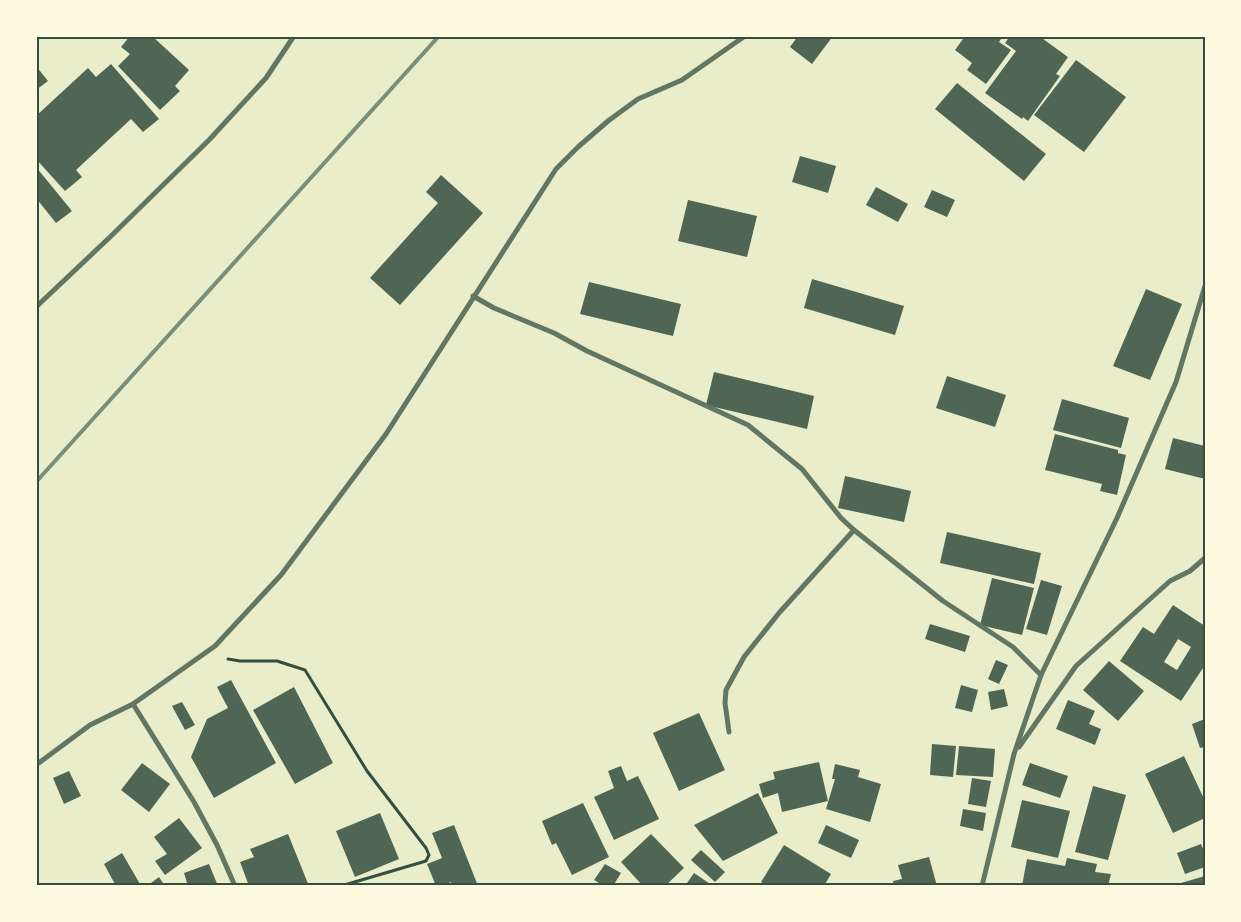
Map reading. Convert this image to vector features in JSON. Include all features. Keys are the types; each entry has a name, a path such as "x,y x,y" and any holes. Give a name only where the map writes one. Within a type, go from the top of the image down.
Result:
{"street":[{"path":"36,307 110,238 209,140 266,78 294,36"},
{"path":"36,765 90,724 133,704 215,646 281,574 374,449 556,169 608,121 638,98 682,80 745,36"},
{"path":"982,886 1014,754 1041,675 1117,518 1176,382 1205,286"},
{"path":"473,296 494,308 554,333 587,351 748,425 802,469 841,518 854,530 943,601 1013,647 1041,675"},
{"path":"729,732 725,703 726,690 744,657 779,613 854,530"},
{"path":"1014,754 1076,666 1170,581 1190,571 1205,558"},
{"path":"133,704 194,802 217,845 234,886"}],"path":[{"path":"215,646 223,658 240,661 277,661 305,670 367,771 426,848 429,855 426,861 341,886"}],"building":[{"path":"130,36 152,36 189,70 175,86 180,91 160,110 118,66 130,54 121,47"},
{"path":"798,36 833,36 812,64 790,47"},
{"path":"965,36 1003,36 999,42 1011,50 986,84 967,70 972,63 955,50"},
{"path":"1010,36 1039,36 1068,57 1056,74 1060,76 1028,121 1023,117 1022,119 985,93 1016,51 1005,43"},
{"path":"1076,60 1126,97 1084,152 1034,115"},
{"path":"111,64 159,119 143,132 131,119 76,170 82,177 65,191 36,159 36,116 88,68 96,77"},
{"path":"36,66 48,81 36,90"},
{"path":"957,83 1046,154 1024,181 935,109"},
{"path":"800,156 836,166 828,193 792,182"},
{"path":"36,167 72,211 56,223 36,198"},
{"path":"441,175 483,213 400,305 370,278 438,203 426,192"},
{"path":"876,187 908,204 898,222 866,205"},
{"path":"932,190 955,200 947,217 924,207"},
{"path":"688,200 757,216 747,257 678,241"},
{"path":"812,279 904,306 895,335 804,308"},
{"path":"589,282 681,304 673,336 580,314"},
{"path":"1146,289 1182,304 1150,380 1113,366"},
{"path":"714,372 814,396 807,429 706,405"},
{"path":"947,376 1006,395 995,427 936,408"},
{"path":"1062,399 1129,418 1121,448 1053,430"},
{"path":"1055,434 1118,450 1118,453 1126,455 1117,495 1100,491 1102,484 1045,470"},
{"path":"1173,438 1205,446 1205,479 1165,469"},
{"path":"845,476 911,491 904,522 838,508"},
{"path":"947,532 1041,553 1034,584 940,563"},
{"path":"992,578 1034,588 1022,635 980,625"},
{"path":"1041,580 1062,586 1047,635 1026,629"},
{"path":"1173,605 1205,626 1205,665 1181,701 1120,661 1143,627 1154,634","holes":["1178,639 1191,647 1177,670 1164,662"]},
{"path":"930,624 970,636 965,652 925,639"},
{"path":"996,660 1008,665 999,684 988,679"},
{"path":"1109,661 1144,691 1118,721 1083,690"},
{"path":"231,680 276,763 214,798 191,757 207,719 228,708 217,687"},
{"path":"961,685 978,690 972,712 955,708"},
{"path":"294,687 333,763 295,784 253,710"},
{"path":"1004,689 1008,706 991,710 988,692"},
{"path":"1068,700 1095,711 1089,724 1101,729 1095,745 1056,729"},
{"path":"182,702 195,725 185,730 172,706"},
{"path":"699,713 725,770 679,791 653,733"},
{"path":"1205,719 1205,747 1200,748 1192,724"},
{"path":"932,744 956,746 953,777 930,775"},
{"path":"959,746 995,749 993,777 956,775"},
{"path":"1184,756 1205,801 1205,818 1173,833 1145,774"},
{"path":"819,762 828,801 782,812 778,793 763,798 759,784 775,779 773,772"},
{"path":"142,763 170,784 149,812 121,790"},
{"path":"1030,763 1068,776 1060,798 1022,785"},
{"path":"835,764 860,770 858,777 881,784 870,822 826,809 835,779 832,779"},
{"path":"621,766 627,781 638,776 659,819 614,840 594,797 614,788 608,771"},
{"path":"69,771 81,796 64,804 53,778"},
{"path":"972,778 991,781 986,807 968,804"},
{"path":"1093,786 1126,795 1108,860 1075,852"},
{"path":"758,793 778,833 723,861 694,825"},
{"path":"1022,800 1070,811 1058,858 1011,847"},
{"path":"583,803 609,857 572,875 556,843 552,845 542,821"},
{"path":"963,809 986,813 983,831 960,826"},
{"path":"380,813 399,859 355,877 336,831"},
{"path":"179,818 202,848 165,875 155,861 167,854 154,837"},
{"path":"454,825 478,886 452,886 451,882 442,886 436,886 427,864 442,858 432,833"},
{"path":"826,825 859,840 851,858 818,843"},
{"path":"288,834 309,886 249,886 240,862 254,857 250,849"},
{"path":"651,834 684,868 665,886 643,886 621,862"},
{"path":"1201,844 1205,854 1205,867 1185,874 1177,853"},
{"path":"784,845 831,874 824,886 767,886 761,882"},
{"path":"701,850 725,872 715,882 691,860"},
{"path":"122,853 140,884 136,886 116,886 104,864"},
{"path":"929,857 937,886 894,886 893,881 902,879 898,865"},
{"path":"1067,858 1097,864 1095,872 1111,874 1108,886 1022,886 1027,859 1065,866"},
{"path":"209,864 218,886 188,886 184,873"},
{"path":"605,864 621,873 613,886 604,886 594,880"},
{"path":"694,873 713,886 685,886"},
{"path":"1205,876 1205,886 1174,886 1174,885"},
{"path":"159,877 165,886 147,886"}],"railway":[{"path":"36,482 439,36"}]}
